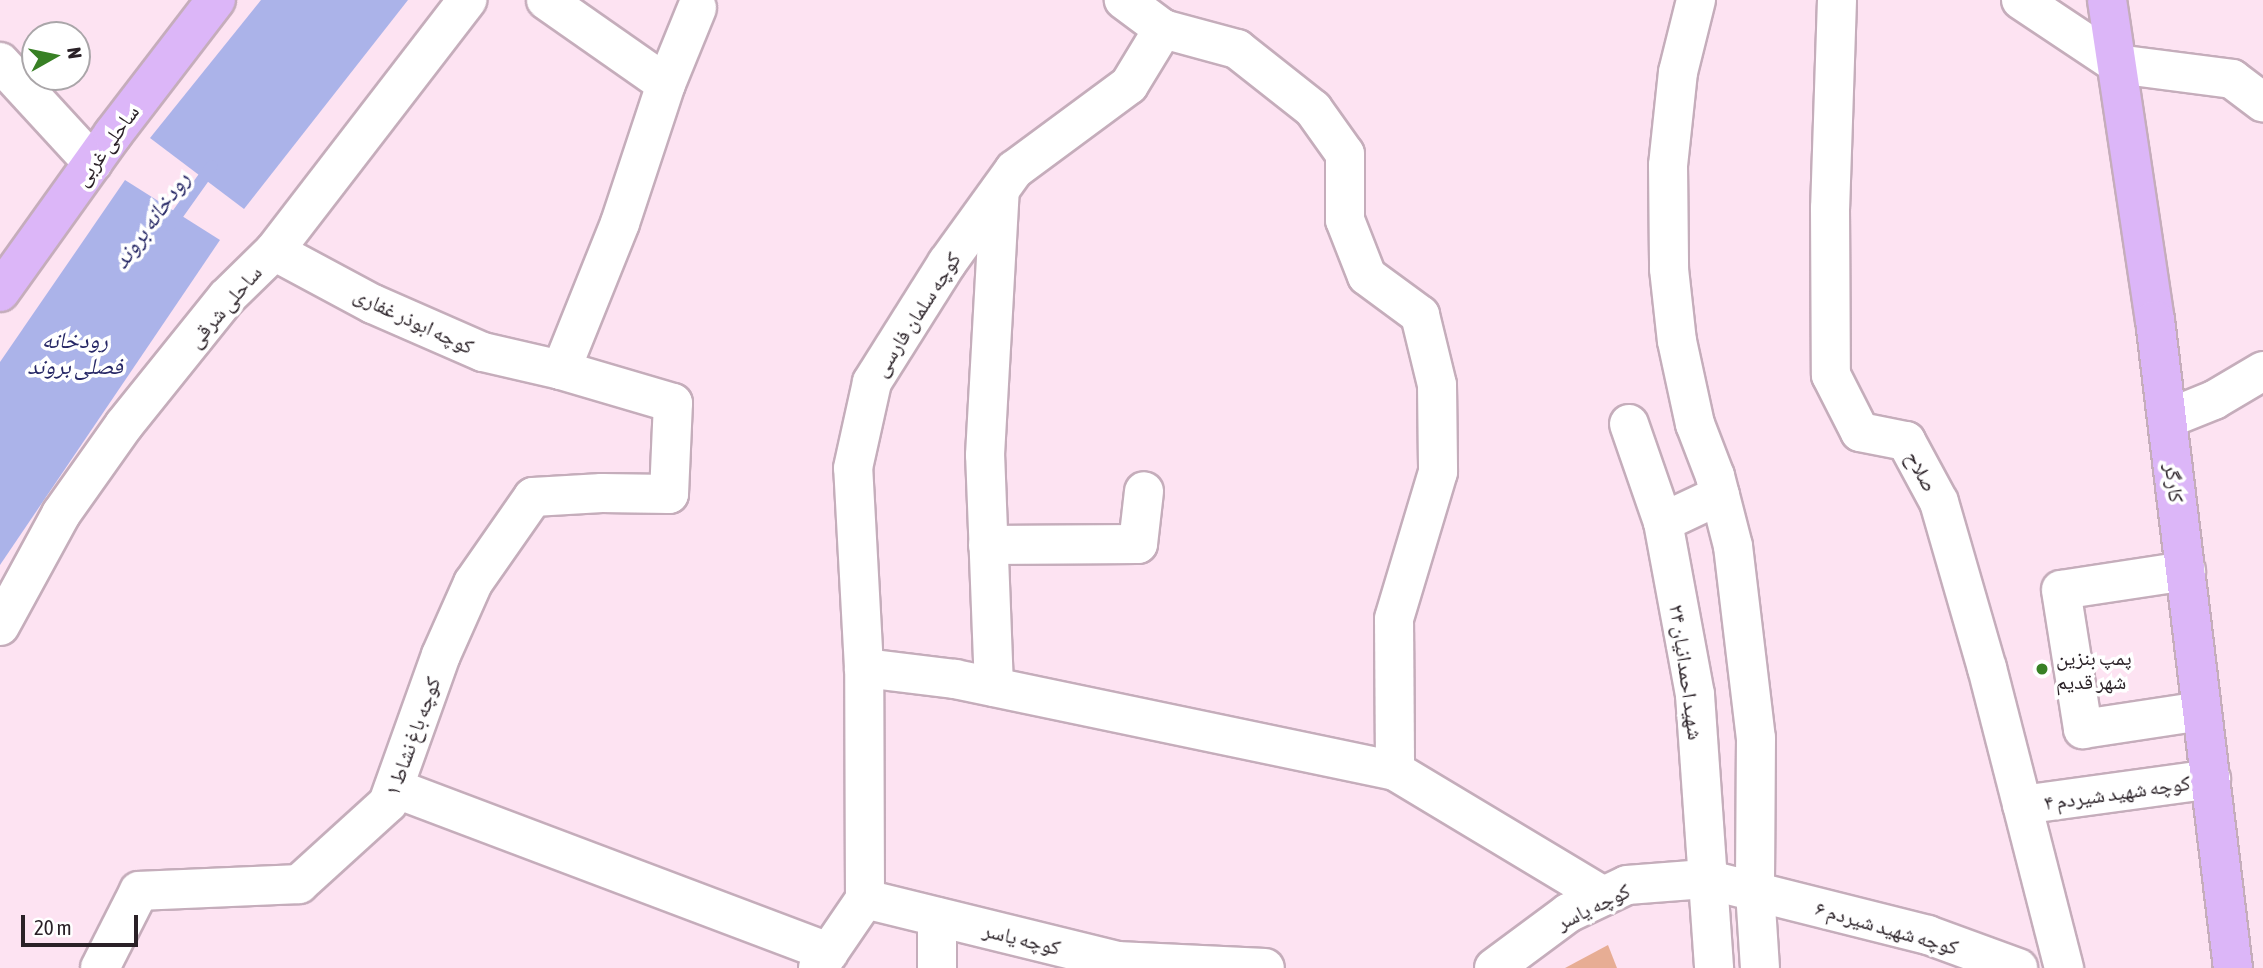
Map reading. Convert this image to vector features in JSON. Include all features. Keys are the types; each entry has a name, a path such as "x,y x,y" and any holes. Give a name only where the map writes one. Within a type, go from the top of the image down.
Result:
{"main road":[{"name":"ساحلی غربی","path":"0,292 216,0"},
{"name":"کارگر","path":"2107,0 2167,419 2233,968"}],"street":[{"name":"ساحلی شرقی","path":"0,626 61,514 124,425 227,297 274,251 467,0"},
{"path":"546,0 666,84"},
{"path":"1124,0 1164,29 1237,49 1312,109 1345,154 1345,220 1367,276 1420,315 1437,385 1438,471 1394,619 1395,771"},
{"path":"1696,0 1678,72 1668,165 1669,269 1677,341 1693,412 1720,495 1733,546 1756,738 1755,891 1760,968"},
{"name":"صلاح","path":"1837,0 1830,208 1831,375 1860,432 1906,441 1939,502 2064,968"},
{"path":"2021,0 2117,64 2232,79 2263,102"},
{"path":"561,370 620,223 666,84 697,8"},
{"name":"کوچه سلمان فارسی","path":"865,899 864,668 853,468 872,382 947,263 1014,170 1129,85 1164,29"},
{"path":"0,62 93,163"},
{"path":"994,687 985,455 1000,190"},
{"name":"کوچه ابوذر غفاری","path":"274,251 373,304 483,352 561,370 673,403 669,494 602,492 533,497"},
{"path":"2167,419 2214,400 2263,371"},
{"name":"شهید احمدانیان ۲۴","path":"1629,424 1662,522 1695,695 1705,879 1714,968"},
{"path":"988,545 1138,544 1144,491"},
{"path":"1662,522 1720,495"},
{"name":"کوچه باغ نشاط ۱","path":"100,968 139,891 299,884 388,803 441,655 473,583 533,497"},
{"path":"2186,571 2061,590 2083,729 2202,710"},
{"path":"864,668 994,687 1395,771 1603,896"},
{"name":"کوچه شهید شیردم ۴","path":"2022,805 2211,779"},
{"path":"394,788 824,960 865,899"},
{"name":"کوچه یاسر","path":"1494,968 1568,913 1627,885 1705,879 1755,891"},
{"name":"کوچه شهید شیردم ۶","path":"1755,891 1928,935 2018,968"},
{"name":"کوچه یاسر","path":"865,899 1117,961 1265,968"},
{"path":"937,917 937,968"}],"shaded area":[{"path":"1608,945 1617,968 1565,968"}],"water":[{"path":"261,0 408,0 244,209 150,138"},
{"name":"رودخانه فصلی بروند","path":"125,180 220,240 0,565 0,362"}],"waterway":[{"name":"رودخانه بروند","path":"170,225 212,166"}],"place":[{"name":"پمپ بنزین شهر قدیم","path":"2042,669"}]}
